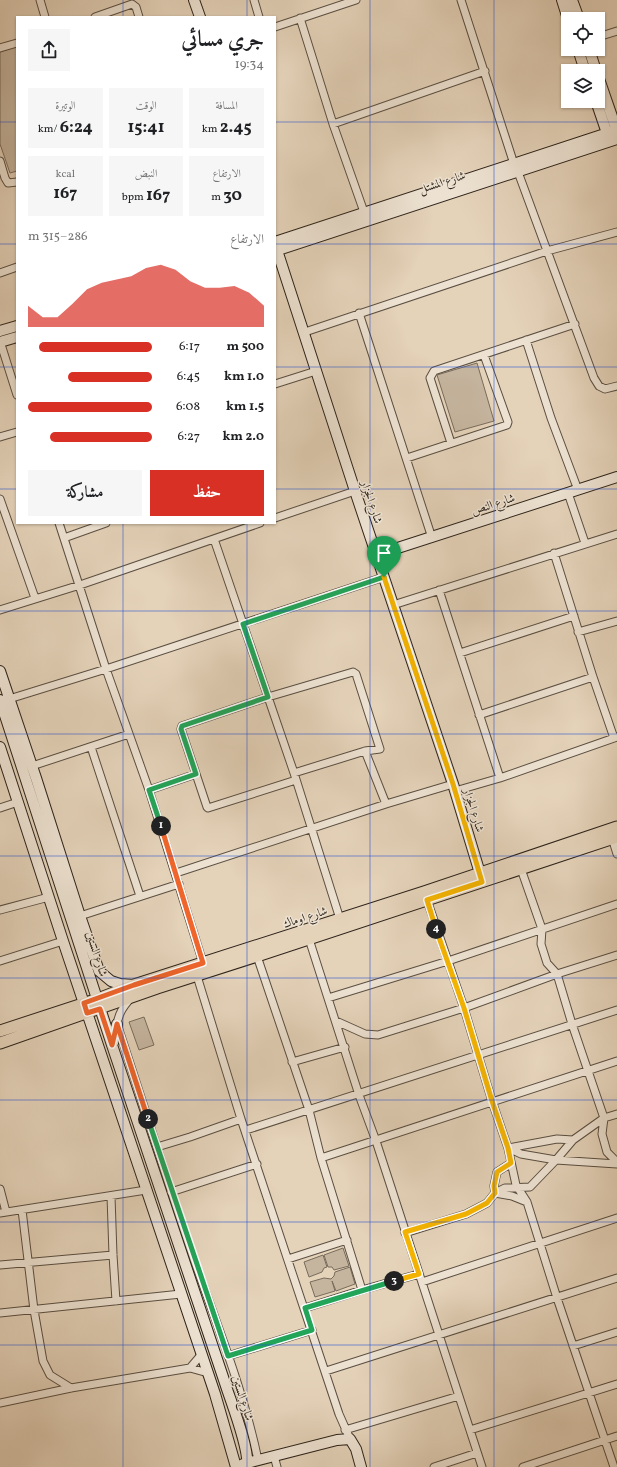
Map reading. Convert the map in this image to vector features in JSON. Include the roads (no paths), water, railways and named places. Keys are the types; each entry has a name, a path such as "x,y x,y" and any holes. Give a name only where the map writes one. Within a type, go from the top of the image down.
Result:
{"main road":[{"path":"194,0 200,16"},
{"path":"562,0 566,12"},
{"path":"572,0 576,12"},
{"path":"605,110 614,134"},
{"name":"شارع المشتل","path":"276,247 364,212 516,168 614,134"},
{"name":"شارع المشتل","path":"276,247 470,187 516,168"},
{"name":"شارع الجزار","path":"276,247 376,555 454,788 481,877"},
{"path":"0,331 16,326"},
{"path":"0,342 16,336"},
{"name":"شارع النص","path":"376,555 617,477"},
{"path":"0,671 5,699 32,766 32,780 99,971"},
{"name":"شارع الستين","path":"5,699 32,780 83,955 251,1463"},
{"path":"0,746 63,941 208,1373 234,1467 337,1440 350,1439 356,1449 362,1467"},
{"name":"شارع اوماك","path":"0,1031 63,1010 86,1008 132,997 310,939 427,900 481,877 617,827"},
{"name":"شارع اوماك","path":"99,1004 134,985 340,919 481,877 521,869 615,838"},
{"path":"83,955 90,963 112,981 120,984 134,985"},
{"name":"شارع اوماك","path":"0,1043 67,1021 86,1008"},
{"path":"63,1010 67,1021"},
{"path":"112,1045 117,1024"},
{"path":"116,1098 129,1093"}],"street":[{"path":"40,0 45,16"},
{"path":"254,0 259,16"},
{"path":"276,27 356,0"},
{"path":"461,0 516,168 598,386 605,389 617,386"},
{"path":"98,16 132,4 136,8 139,16"},
{"path":"300,18 333,124 364,212"},
{"path":"605,35 617,31"},
{"path":"0,48 16,43"},
{"path":"333,124 484,71"},
{"path":"0,161 8,183 16,182"},
{"path":"304,332 547,251 617,232"},
{"path":"0,273 16,267"},
{"path":"359,314 432,538"},
{"path":"451,443 430,378 434,371 575,324"},
{"path":"526,340 573,491 585,543"},
{"path":"0,342 16,392"},
{"path":"407,458 507,425 508,422 484,355"},
{"path":"276,384 316,371"},
{"path":"0,437 16,432"},
{"path":"276,518 355,491"},
{"path":"0,499 35,598"},
{"path":"59,524 106,669 149,790 203,963"},
{"path":"64,538 103,524"},
{"path":"0,610 80,585 257,524"},
{"path":"393,605 617,534"},
{"path":"214,539 295,776 340,919"},
{"path":"176,873 386,804 500,778 616,737 593,677 554,553"},
{"path":"5,699 106,669 384,577"},
{"path":"438,590 500,778"},
{"path":"460,653 574,616"},
{"path":"578,632 617,621"},
{"path":"353,672 358,676 380,749 365,751 208,808 206,807 181,729 182,726 268,697 353,672"},
{"path":"479,715 593,677"},
{"path":"32,766 130,734"},
{"path":"91,747 140,896"},
{"path":"365,751 386,804"},
{"path":"149,790 196,774"},
{"path":"0,808 18,802"},
{"path":"615,838 617,854"},
{"path":"521,869 542,929 541,944 547,962 557,974 572,1024 604,1118 602,1134 607,1152 617,1163"},
{"path":"80,916 179,884"},
{"path":"0,910 49,897"},
{"path":"427,900 479,1054 518,1186 527,1202 557,1298 614,1467"},
{"path":"328,998 448,961 617,904"},
{"path":"310,939 359,1095 376,1141 482,1467"},
{"path":"0,961 63,941"},
{"path":"336,1021 365,1034 378,1035 464,1008 557,974 617,955"},
{"path":"257,956 309,1110 362,1290"},
{"path":"197,976 241,1119 246,1130 345,1430 350,1439"},
{"path":"132,997 123,1006 118,1016 117,1024 156,1147 228,1356 254,1440 251,1463"},
{"path":"246,1130 359,1095 479,1054 617,1010"},
{"path":"292,1062 344,1047"},
{"path":"322,1158 617,1061"},
{"path":"405,1232 466,1214 487,1203 495,1193 505,1188 530,1186 556,1160 573,1140 604,1118 617,1114"},
{"path":"156,1147 241,1119"},
{"path":"508,1148 557,1140 573,1140"},
{"path":"508,1148 521,1154 556,1160 617,1163"},
{"path":"495,1193 494,1186 497,1172 511,1163"},
{"path":"172,1192 257,1164"},
{"path":"0,1189 3,1213 146,1190"},
{"path":"495,1193 512,1196 527,1202"},
{"path":"111,1196 112,1255 116,1301"},
{"path":"22,1210 34,1310 43,1362 50,1375 71,1388"},
{"path":"422,1282 617,1218"},
{"path":"288,1259 347,1240"},
{"path":"0,1265 112,1255"},
{"path":"305,1308 419,1274"},
{"path":"326,1371 617,1278"},
{"path":"0,1313 182,1294"},
{"path":"228,1356 312,1330"},
{"path":"573,1346 617,1332"},
{"path":"190,1368 201,1355"},
{"path":"0,1402 71,1388 190,1368 208,1373"},
{"path":"470,1430 617,1384"},
{"path":"345,1430 459,1396"},
{"path":"524,1467 617,1436"},
{"path":"434,1467 477,1453"},
{"path":"274,1456 277,1467"}]}
